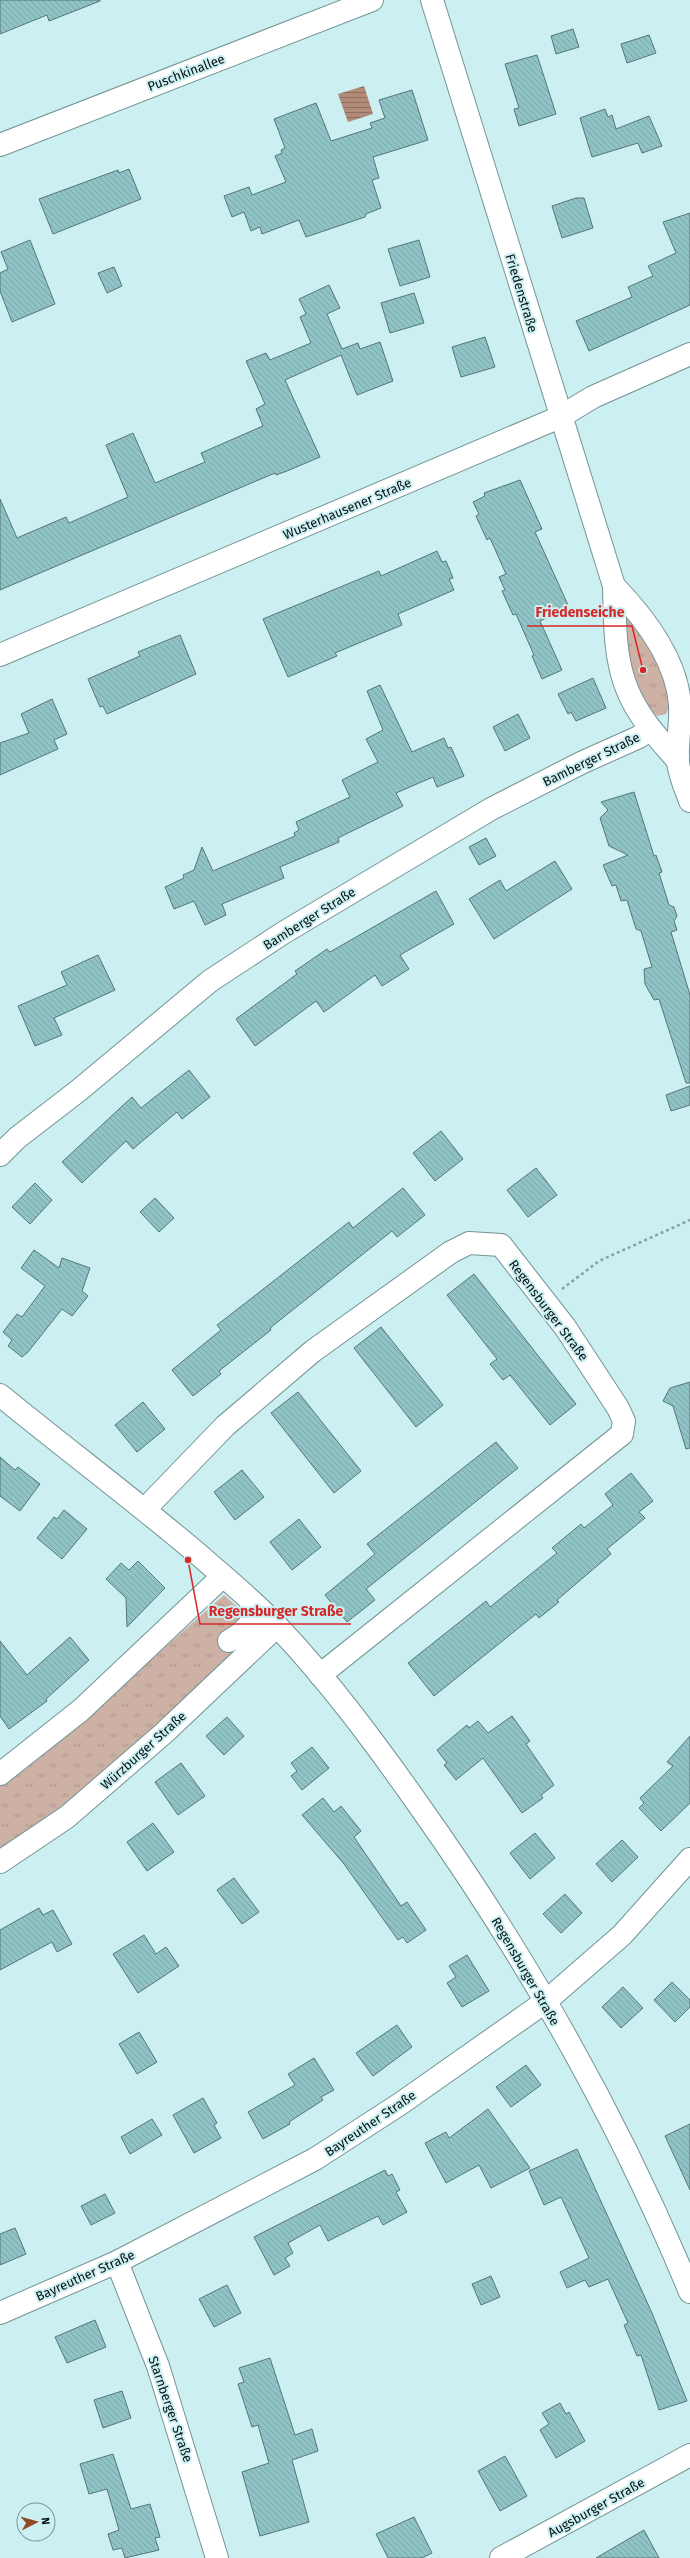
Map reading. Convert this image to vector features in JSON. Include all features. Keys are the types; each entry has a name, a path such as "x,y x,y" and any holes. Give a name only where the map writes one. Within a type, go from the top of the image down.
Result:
{"street":[{"name":"Puschkinallee","path":"0,145 372,0"},
{"name":"Friedenstraße","path":"432,0 560,417 614,586 619,663 627,689 650,729 678,761"},
{"name":"Wusterhausener Straße","path":"0,655 560,417 593,397 690,354"},
{"name":"Friedenstraße","path":"614,586 642,618 668,662 680,704 681,736 678,761 690,801"},
{"name":"Bamberger Straße","path":"0,1155 17,1138 78,1092 210,981 282,933 491,808 576,765 639,737 650,729"},
{"name":"Regensburger Straße","path":"145,1509 225,1426 318,1346 451,1252 469,1243 501,1245 546,1301 618,1408 624,1422 622,1434 320,1675"},
{"name":"Regensburger Straße","path":"0,1395 145,1509 223,1576 270,1619 320,1675 384,1756 462,1865 510,1940 617,2133 690,2292"},
{"path":"0,1774 81,1710 223,1576"},
{"path":"229,1641 270,1619"},
{"name":"Würzburger Straße","path":"0,1862 67,1817 164,1733 270,1619"},
{"name":"Bayreuther Straße","path":"0,2313 117,2262 320,2157 400,2104 544,2002 622,1935 690,1859"},
{"name":"Starnberger Straße","path":"117,2262 158,2366 217,2558"},
{"name":"Augsburger Straße","path":"501,2558 536,2550 690,2455"}],"path":[{"path":"546,1301 598,1261 690,1220"}],"green space":[{"path":"629,615 649,637 672,703 666,714 657,716 647,707 634,684 628,657 623,617"},
{"path":"224,1595 261,1628 168,1717 104,1775 36,1827 0,1850 0,1786 72,1729"}],"shaded area":[{"path":"364,86 373,114 348,122 338,94"}],"building":[{"path":"0,0 100,1 49,21 47,15 0,34"},
{"path":"573,29 579,47 556,54 551,36"},
{"path":"649,35 656,53 627,63 621,44"},
{"path":"537,55 556,114 519,126 514,109 519,108 505,64"},
{"path":"412,90 428,140 373,157 379,178 372,180 381,208 366,214 365,217 306,237 299,220 262,234 260,227 251,231 244,212 232,217 224,196 249,187 252,195 286,182 275,156 282,153 281,150 285,148 274,119 316,103 331,141 372,128 370,123 385,118 379,100"},
{"path":"605,109 608,117 612,115 616,129 649,116 662,146 642,153 638,143 592,157 580,118"},
{"path":"129,169 141,199 53,234 39,199 118,170 119,173"},
{"path":"576,198 584,198 593,228 562,238 552,206"},
{"path":"690,213 690,305 589,351 576,321 632,297 628,287 653,276 648,266 676,253 663,222"},
{"path":"30,240 55,304 12,322 0,291 0,273 8,269 1,252"},
{"path":"419,240 430,277 400,286 388,249"},
{"path":"114,267 122,286 107,293 98,273"},
{"path":"329,285 340,308 327,314 342,349 358,343 360,349 380,342 393,381 357,395 341,355 285,380 320,457 276,475 275,473 0,590 0,499 17,538 66,517 69,523 128,497 106,445 133,433 155,483 205,462 201,453 263,426 256,409 265,404 246,361 266,353 270,360 311,343 300,317 306,314 299,299"},
{"path":"414,293 424,323 390,333 381,303"},
{"path":"485,337 495,367 461,377 452,347"},
{"path":"520,480 542,529 535,532 568,605 549,613 551,616 540,621 562,670 542,679 532,656 534,655 516,614 513,615 502,591 505,590 499,577 506,574 490,538 487,540 476,516 479,514 473,502 485,496 484,493"},
{"path":"437,551 442,562 446,561 453,578 449,579 454,590 398,614 402,625 335,653 337,656 288,677 263,619 379,571 381,576"},
{"path":"180,635 196,674 107,714 103,706 100,707 88,679 140,656 138,652"},
{"path":"593,678 606,708 576,721 571,712 568,714 558,694"},
{"path":"380,685 412,752 444,738 448,748 451,747 464,776 437,787 433,777 396,793 403,806 338,838 339,842 280,867 284,878 222,904 226,915 205,925 194,901 174,909 165,887 184,878 183,875 194,870 202,847 213,871 295,836 294,833 299,830 296,822 350,797 342,780 378,762 366,739 383,730 367,691"},
{"path":"52,699 67,734 54,740 58,749 0,775 0,743 29,733 21,714"},
{"path":"518,714 530,738 505,751 493,727"},
{"path":"634,792 654,856 656,855 662,872 659,873 669,905 674,907 677,916 674,921 677,930 671,932 690,995 690,1083 686,1083 659,999 654,1000 645,984 644,969 652,967 641,931 636,929 627,900 621,901 616,885 612,886 603,865 628,855 609,846 600,818 608,810 601,802"},
{"path":"486,838 496,856 479,865 469,847"},
{"path":"555,861 572,889 494,939 469,899 500,880 506,891"},
{"path":"436,891 454,924 400,955 409,969 382,986 375,975 324,1012 316,1001 255,1046 236,1019 297,974 295,971 327,949 330,952"},
{"path":"98,955 115,990 54,1018 62,1035 35,1046 18,1006 67,985 61,972"},
{"path":"189,1070 210,1097 182,1119 177,1112 133,1149 126,1141 82,1183 62,1162 132,1097 141,1108"},
{"path":"690,1086 690,1105 671,1111 666,1095"},
{"path":"441,1131 463,1159 435,1181 413,1153"},
{"path":"536,1168 557,1195 528,1217 507,1190"},
{"path":"35,1183 52,1200 30,1224 12,1207"},
{"path":"403,1188 425,1215 397,1237 392,1231 270,1328 271,1330 219,1371 221,1374 193,1396 172,1370 221,1330 217,1325 349,1222 353,1228"},
{"path":"155,1198 174,1218 159,1232 140,1212"},
{"path":"34,1250 59,1268 62,1258 90,1268 82,1291 88,1296 72,1316 62,1309 28,1352 22,1357 8,1346 12,1340 3,1332 17,1314 22,1317 45,1286 21,1268"},
{"path":"474,1274 576,1404 550,1425 510,1375 503,1380 490,1364 497,1359 447,1295"},
{"path":"381,1327 443,1405 416,1427 354,1348"},
{"path":"690,1382 690,1448 686,1449 673,1406 663,1401 670,1388"},
{"path":"298,1392 361,1471 334,1493 271,1413"},
{"path":"143,1402 165,1429 137,1452 115,1425"},
{"path":"496,1442 518,1468 366,1589 375,1600 347,1622 325,1595 375,1554 367,1544"},
{"path":"0,1457 15,1470 18,1467 40,1484 20,1511 0,1496"},
{"path":"242,1470 264,1497 235,1520 214,1492"},
{"path":"631,1473 653,1501 639,1512 645,1518 607,1549 611,1554 557,1600 559,1602 539,1618 536,1614 434,1696 408,1663 486,1601 490,1607 557,1553 552,1548 581,1524 584,1528 613,1505 605,1494"},
{"path":"64,1510 87,1529 62,1559 37,1538 54,1517 57,1519"},
{"path":"299,1519 321,1547 292,1570 270,1542"},
{"path":"138,1561 165,1588 127,1627 126,1598 106,1579 121,1563 129,1570"},
{"path":"70,1637 89,1660 46,1699 47,1701 9,1729 0,1716 0,1641 27,1675"},
{"path":"512,1716 530,1741 526,1744 554,1785 541,1795 543,1798 522,1813 483,1758 456,1780 444,1765 447,1763 437,1750 467,1725 469,1728 478,1721 488,1733"},
{"path":"227,1717 244,1736 224,1755 206,1736"},
{"path":"690,1736 690,1803 661,1831 639,1808 644,1803 640,1798 673,1766 667,1762"},
{"path":"312,1747 329,1768 302,1790 291,1776 297,1771 291,1763"},
{"path":"181,1763 205,1796 178,1815 155,1782"},
{"path":"323,1798 334,1812 341,1806 361,1831 354,1837 401,1906 407,1902 426,1930 407,1943 403,1937 398,1940 344,1864 302,1815"},
{"path":"153,1823 174,1852 147,1871 127,1842"},
{"path":"535,1833 555,1858 530,1879 510,1853"},
{"path":"622,1840 638,1857 612,1882 596,1864"},
{"path":"234,1878 259,1912 242,1924 217,1890"},
{"path":"565,1894 582,1913 561,1933 543,1914"},
{"path":"39,1908 43,1915 53,1910 72,1944 57,1952 52,1942 0,1970 0,1930"},
{"path":"144,1935 156,1954 166,1947 179,1966 138,1993 113,1954"},
{"path":"467,1955 489,1991 462,2007 447,1983 456,1977 449,1966"},
{"path":"672,1982 690,2000 690,2007 675,2022 654,2000"},
{"path":"623,1987 643,2008 621,2028 602,2007"},
{"path":"397,2025 412,2047 373,2076 356,2053"},
{"path":"139,2032 157,2062 137,2074 119,2044"},
{"path":"314,2058 334,2090 321,2097 323,2100 289,2122 290,2124 263,2139 248,2112 295,2085 288,2074"},
{"path":"526,2065 541,2085 511,2107 496,2087"},
{"path":"203,2098 217,2123 214,2125 221,2138 194,2153 173,2115"},
{"path":"488,2109 530,2168 491,2188 479,2165 446,2183 425,2143 446,2132 449,2138"},
{"path":"152,2119 162,2135 130,2154 121,2137"},
{"path":"690,2124 690,2190 665,2136"},
{"path":"577,2149 652,2313 687,2401 659,2410 641,2355 637,2356 624,2325 628,2323 608,2279 589,2287 585,2280 567,2288 560,2272 589,2258 561,2197 544,2205 529,2171"},
{"path":"385,2170 388,2176 392,2174 400,2190 396,2192 407,2212 383,2225 378,2216 328,2241 320,2225 288,2243 293,2253 285,2258 290,2266 274,2275 254,2237"},
{"path":"105,2194 115,2213 91,2225 81,2206"},
{"path":"15,2228 26,2254 0,2265 0,2234"},
{"path":"491,2276 500,2297 481,2305 472,2284"},
{"path":"227,2285 241,2313 214,2327 199,2299"},
{"path":"95,2320 106,2347 67,2363 55,2337"},
{"path":"270,2358 295,2435 312,2429 318,2451 292,2460 309,2522 260,2536 242,2472 269,2463 258,2425 252,2427 238,2384 244,2382 239,2368"},
{"path":"122,2391 131,2418 103,2428 94,2400"},
{"path":"560,2403 566,2414 569,2412 585,2441 556,2458 540,2430 549,2424 542,2413"},
{"path":"113,2454 131,2509 150,2504 160,2537 155,2538 159,2550 125,2558 122,2548 113,2550 108,2534 119,2530 107,2489 89,2494 80,2464"},
{"path":"505,2456 527,2496 500,2511 478,2471"},
{"path":"414,2517 432,2553 422,2558 388,2558 376,2534"},
{"path":"644,2530 659,2558 596,2558"}],"place":[{"name":"Friedenseiche","path":"643,670"},
{"name":"Regensburger Straße","path":"188,1560"}]}
